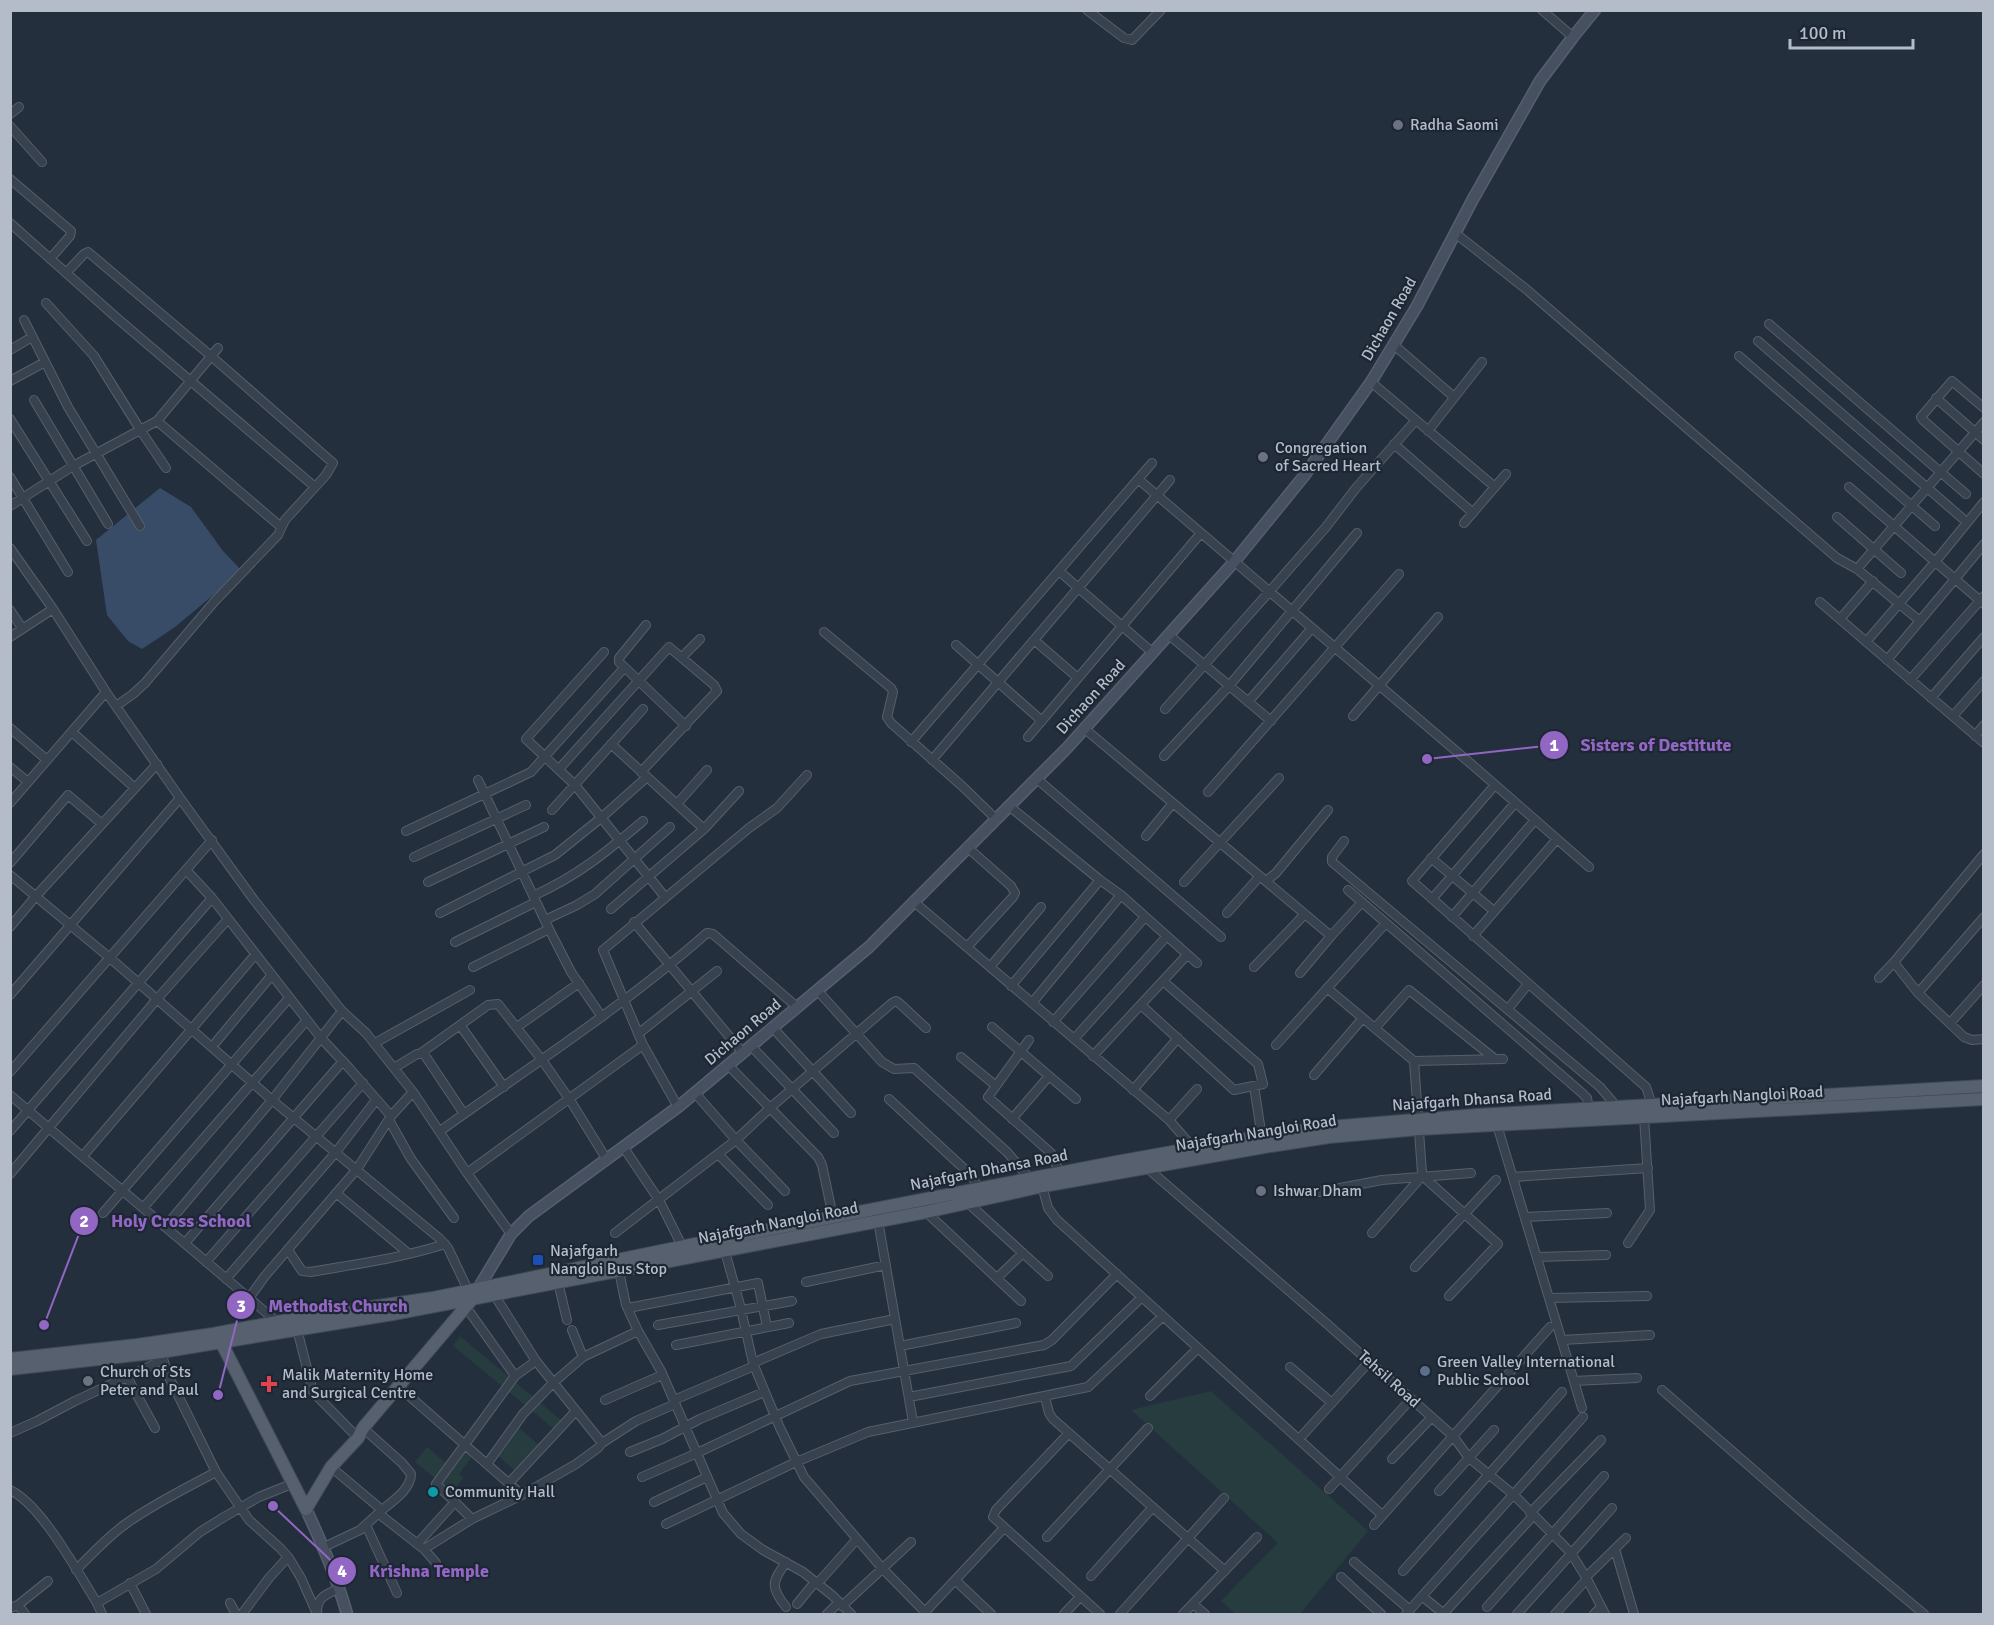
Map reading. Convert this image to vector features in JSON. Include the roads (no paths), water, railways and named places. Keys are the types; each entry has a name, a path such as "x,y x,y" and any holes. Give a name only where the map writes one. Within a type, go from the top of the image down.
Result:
{"main road":[{"name":"Najafgarh Dhansa Road","path":"1419,1124 1589,1109 1605,1114 1617,1107 1983,1086"},
{"name":"Najafgarh Nangloi Road","path":"472,1296 495,1296 619,1271 723,1244 877,1215 926,1212 968,1203 1037,1180 1202,1158 1263,1142 1329,1137 1419,1124 1497,1125 1605,1114 1644,1118 1983,1099"},
{"name":"Najafgarh Dhansa Road","path":"10,1359 219,1338 276,1322 433,1298 472,1296 682,1246 723,1244 833,1217 877,1215 979,1189 1037,1180 1060,1173 1194,1148 1263,1142"},
{"path":"10,1369 162,1356 219,1338 297,1329 472,1296"},
{"name":"Dichaon Road","path":"306,1509 331,1467 472,1296"},
{"path":"219,1338 306,1509"}],"street":[{"path":"1087,10 1124,38 1132,40 1161,10"},
{"path":"1542,10 1573,37"},
{"name":"Dichaon Road","path":"472,1296 511,1234 534,1211 678,1107 869,947 1085,729 1234,562 1304,476 1371,382 1417,306 1540,81 1595,10"},
{"path":"10,114 19,108"},
{"path":"10,126 42,162"},
{"path":"10,179 71,231 70,236 50,259"},
{"path":"10,223 315,487"},
{"path":"1455,233 1527,290 1837,558 1873,581 1920,621"},
{"path":"66,273 88,252 212,356 331,461 333,466 285,520 278,535 214,602 145,683 116,706"},
{"path":"46,303 94,356 166,468"},
{"path":"24,320 95,454 140,526"},
{"path":"1768,324 1966,494"},
{"path":"10,350 32,337"},
{"path":"1758,341 1962,518"},
{"path":"1394,345 1454,397"},
{"path":"10,506 73,466 157,421 218,348"},
{"path":"1739,356 1935,526"},
{"path":"10,381 45,362"},
{"path":"1428,430 1482,362"},
{"path":"1983,408 1953,381 1936,398 1921,419 1983,474"},
{"path":"1371,382 1495,488"},
{"path":"1936,398 1983,440"},
{"path":"34,400 108,524"},
{"path":"10,419 87,542"},
{"path":"1165,710 1416,420"},
{"path":"157,421 281,527"},
{"path":"1857,569 1983,422"},
{"path":"1394,444 1473,513"},
{"path":"911,742 1152,463"},
{"path":"1464,523 1506,474"},
{"path":"10,477 68,572"},
{"path":"1138,479 1588,867"},
{"path":"932,760 1170,480"},
{"path":"1849,487 1982,600 1910,680"},
{"path":"1866,642 1982,506"},
{"path":"1837,517 1901,573"},
{"path":"1028,737 1201,533"},
{"path":"1164,756 1228,686 1357,533"},
{"path":"1887,660 1983,543"},
{"path":"10,548 53,609 106,692 254,900 342,1011 375,1043 413,1092 511,1234"},
{"path":"1059,571 1153,653"},
{"path":"1208,792 1399,574"},
{"path":"1840,619 1873,581"},
{"path":"1820,602 1983,743"},
{"path":"10,637 53,609"},
{"path":"10,610 22,628"},
{"path":"1353,716 1438,617"},
{"path":"646,625 619,658 619,662 686,726"},
{"path":"1248,702 1312,628"},
{"path":"824,633 891,688 887,717 891,723 996,819"},
{"path":"1169,635 1271,721"},
{"path":"1931,698 1983,637"},
{"path":"682,657 700,639"},
{"path":"1034,640 1078,678"},
{"path":"956,645 1042,720"},
{"path":"440,913 555,855 601,818 644,774 717,691 714,685 667,647 559,769"},
{"path":"604,652 526,738 575,785 665,897"},
{"path":"406,831 531,772 624,668"},
{"path":"1953,716 1983,681"},
{"path":"10,803 106,692"},
{"path":"552,810 643,709"},
{"path":"1975,735 1983,725"},
{"path":"10,728 47,760"},
{"path":"1085,729 1331,936"},
{"path":"72,732 135,788"},
{"path":"611,744 704,829"},
{"path":"10,927 157,764"},
{"path":"10,767 28,782"},
{"path":"677,804 707,770"},
{"path":"678,1107 643,1045 603,950 749,828 777,808 807,774"},
{"path":"1184,882 1279,778"},
{"path":"1037,779 1221,937"},
{"path":"478,780 549,929 579,983 602,1017"},
{"path":"1495,785 1412,880 1646,1087 1652,1105"},
{"path":"611,909 704,829 739,791"},
{"path":"10,863 68,795 102,824"},
{"path":"10,995 180,798"},
{"path":"1146,836 1173,803"},
{"path":"1432,898 1515,803"},
{"path":"414,857 526,805"},
{"path":"1009,806 1121,895 1197,963"},
{"path":"1227,913 1291,855 1328,810"},
{"path":"1452,917 1535,820"},
{"path":"455,942 578,873 643,821"},
{"path":"428,882 544,827"},
{"path":"545,920 585,900 635,860 670,827"},
{"path":"1473,936 1557,839"},
{"path":"10,1072 212,840"},
{"path":"1344,841 1332,857 1332,862 1600,1087 1617,1107"},
{"path":"966,947 1015,893 1011,886 967,847"},
{"path":"1880,978 1983,854"},
{"path":"1431,858 1494,911"},
{"path":"187,871 212,898 321,1038 363,1083 390,1118 411,1159 454,1218"},
{"path":"10,875 110,958 272,1100 445,1244 515,1376"},
{"path":"1011,986 1100,880"},
{"path":"1347,890 1586,1096 1589,1109"},
{"path":"1032,1003 1121,895"},
{"path":"10,1131 212,898"},
{"path":"913,902 1169,1120 1202,1158"},
{"path":"1300,973 1362,903"},
{"path":"990,967 1041,907"},
{"path":"1254,967 1305,914"},
{"path":"1053,1022 1145,917"},
{"path":"1918,993 1983,917"},
{"path":"10,1174 157,999 228,919"},
{"path":"634,922 691,991 747,1050 791,1089 834,1133"},
{"path":"1276,1045 1386,923"},
{"path":"473,967 549,929"},
{"path":"440,1131 624,1002 707,933 710,932 797,1007"},
{"path":"1074,1039 1167,936"},
{"path":"82,1156 255,955"},
{"path":"1093,1056 1187,955"},
{"path":"1895,961 1918,993 1968,1039 1983,1039"},
{"path":"638,1034 717,971"},
{"path":"216,1042 272,976"},
{"path":"1141,1005 1234,1090 1263,1084 1258,1065 1163,981"},
{"path":"517,1027 579,983"},
{"path":"1508,1009 1528,984"},
{"path":"1951,1022 1983,985"},
{"path":"1327,988 1414,1061 1499,1059 1409,990 1375,1028"},
{"path":"375,1043 470,990"},
{"path":"817,990 855,1034 889,1067 914,1068 1007,1152 1037,1180 1048,1208 1057,1220 1383,1515"},
{"path":"103,1213 289,998"},
{"path":"615,1233 736,1140 888,1005 896,1001 926,1028"},
{"path":"394,1068 421,1053 488,1005 498,1004 570,1100 607,1160"},
{"path":"165,1227 272,1100 342,1011"},
{"path":"1314,1075 1363,1018"},
{"path":"143,1208 307,1020"},
{"path":"460,1025 504,1087"},
{"path":"992,1027 1076,1099"},
{"path":"773,1028 851,1113"},
{"path":"1133,1090 1178,1038"},
{"path":"1029,1040 988,1097 1051,1153 1060,1173"},
{"path":"467,1173 643,1045"},
{"path":"421,1053 426,1056 464,1114"},
{"path":"961,1057 995,1085"},
{"path":"185,1244 343,1061"},
{"path":"1414,1061 1423,1176 1497,1242 1498,1246 1449,1296"},
{"path":"728,1065 818,1157 822,1165 833,1217"},
{"path":"1012,1119 1049,1076"},
{"path":"206,1262 363,1083"},
{"path":"1254,1086 1263,1142"},
{"path":"1169,1120 1197,1089"},
{"path":"249,1298 357,1169 390,1118 413,1092"},
{"path":"695,1093 785,1191"},
{"path":"10,1095 276,1322"},
{"path":"889,1098 972,1176 979,1189"},
{"path":"226,1279 336,1152 376,1100"},
{"path":"1628,1243 1650,1210 1644,1118"},
{"path":"1497,1125 1582,1408"},
{"path":"624,1148 659,1200 682,1246"},
{"path":"718,1154 768,1205"},
{"name":"Tehsil Road","path":"1146,1167 1453,1436 1469,1458 1514,1496 1571,1553 1587,1578 1603,1611"},
{"path":"1514,1178 1648,1168"},
{"path":"1319,1192 1382,1180 1471,1173"},
{"path":"1372,1233 1423,1176"},
{"path":"1415,1267 1496,1180"},
{"path":"336,1193 408,1253"},
{"path":"968,1203 1048,1276"},
{"path":"926,1212 1021,1301"},
{"path":"1525,1217 1607,1213"},
{"path":"877,1215 913,1422"},
{"path":"288,1250 302,1271 311,1272 445,1244"},
{"path":"723,1244 741,1309 753,1365 774,1416 804,1477 856,1539 925,1614 1004,1528"},
{"path":"997,1278 1023,1253"},
{"path":"1537,1257 1606,1255"},
{"path":"806,1282 886,1265"},
{"path":"619,1271 628,1308 662,1375 723,1513 741,1534 816,1583 851,1614"},
{"path":"642,1477 850,1381 1044,1345 1052,1340 1117,1274"},
{"path":"552,1284 567,1320"},
{"path":"628,1308 758,1284 767,1327"},
{"path":"495,1296 536,1361 602,1443"},
{"path":"1550,1298 1647,1296"},
{"path":"909,1397 1071,1366 1142,1297"},
{"path":"658,1325 792,1300"},
{"path":"666,1524 796,1462 868,1432 1088,1387 1163,1316"},
{"path":"421,1546 522,1495 576,1464 602,1443 636,1421 674,1402 821,1334 895,1319"},
{"path":"676,1345 789,1323"},
{"path":"900,1346 1016,1323"},
{"path":"1374,1525 1550,1327"},
{"path":"297,1329 314,1392 361,1433 402,1463 411,1474 411,1481 402,1492 366,1525 324,1547"},
{"path":"572,1330 583,1357"},
{"path":"487,1464 523,1414 553,1383 583,1357 638,1331"},
{"path":"1562,1340 1650,1335"},
{"path":"1150,1396 1198,1348"},
{"path":"10,1433 127,1377 162,1356 190,1421 216,1472 257,1529 288,1557 301,1578 317,1614"},
{"path":"472,1519 436,1484 515,1376 536,1361"},
{"path":"1299,1439 1369,1362"},
{"path":"1290,1367 1332,1402"},
{"path":"605,1400 662,1375"},
{"path":"127,1377 155,1428"},
{"path":"1574,1381 1637,1378"},
{"path":"399,1386 522,1495"},
{"path":"1662,1390 1924,1614"},
{"path":"630,1452 764,1392"},
{"path":"1403,1570 1562,1392"},
{"path":"1045,1396 1051,1416 1225,1570"},
{"path":"1329,1489 1411,1399"},
{"path":"509,1483 575,1412"},
{"path":"1392,1459 1432,1417"},
{"path":"1354,1562 1408,1612 1514,1496 1582,1417"},
{"path":"1047,1537 1148,1428"},
{"path":"1439,1491 1494,1430"},
{"path":"1069,1433 994,1513 995,1520 1100,1614"},
{"path":"1423,1597 1444,1614 1600,1440"},
{"path":"331,1467 421,1546 436,1563"},
{"path":"76,1570 129,1521 159,1502 216,1472"},
{"path":"1487,1606 1604,1476"},
{"path":"654,1502 707,1477"},
{"path":"10,1490 30,1504 42,1518 76,1570 98,1611 130,1583 156,1569 200,1532 239,1507 294,1483"},
{"path":"1120,1614 1224,1498"},
{"path":"421,1546 455,1502"},
{"path":"1091,1576 1153,1507"},
{"path":"1516,1614 1612,1508"},
{"path":"306,1509 324,1547 340,1588 347,1614"},
{"path":"366,1525 397,1593"},
{"path":"1183,1614 1257,1537"},
{"path":"1555,1614 1626,1538"},
{"path":"797,1604 856,1539"},
{"path":"827,1614 911,1542"},
{"path":"1615,1549 1634,1614"},
{"path":"242,1614 288,1557"},
{"path":"786,1562 776,1576 774,1588 776,1595 786,1607"},
{"path":"1341,1577 1381,1614"},
{"path":"955,1580 991,1614"},
{"path":"25,1614 13,1607 48,1581"},
{"path":"130,1583 146,1614"},
{"path":"317,1614 319,1599 340,1588"},
{"path":"1064,1614 1080,1597"},
{"path":"230,1604 236,1614"},
{"path":"1193,1604 1205,1614"},
{"path":"1594,1614 1603,1611"}],"water":[{"path":"160,488 191,507 223,551 242,571 175,627 142,649 128,641 107,615 96,540"}],"place":[{"name":"Radha Saomi","path":"1398,125"},
{"name":"Congregation of Sacred Heart","path":"1263,457"},
{"name":"Sisters of Destitute","path":"1427,759"},
{"name":"Ishwar Dham","path":"1261,1191"},
{"name":"Najafgarh Nangloi Bus Stop","path":"538,1260"},
{"name":"Holy Cross School","path":"44,1325"},
{"name":"Green Valley International Public School","path":"1425,1371"},
{"name":"Church of Sts Peter and Paul","path":"88,1381"},
{"name":"Malik Maternity Home and Surgical Centre","path":"269,1384"},
{"name":"Methodist Church","path":"218,1395"},
{"name":"Community Hall","path":"433,1492"},
{"name":"Krishna Temple","path":"273,1506"}]}
